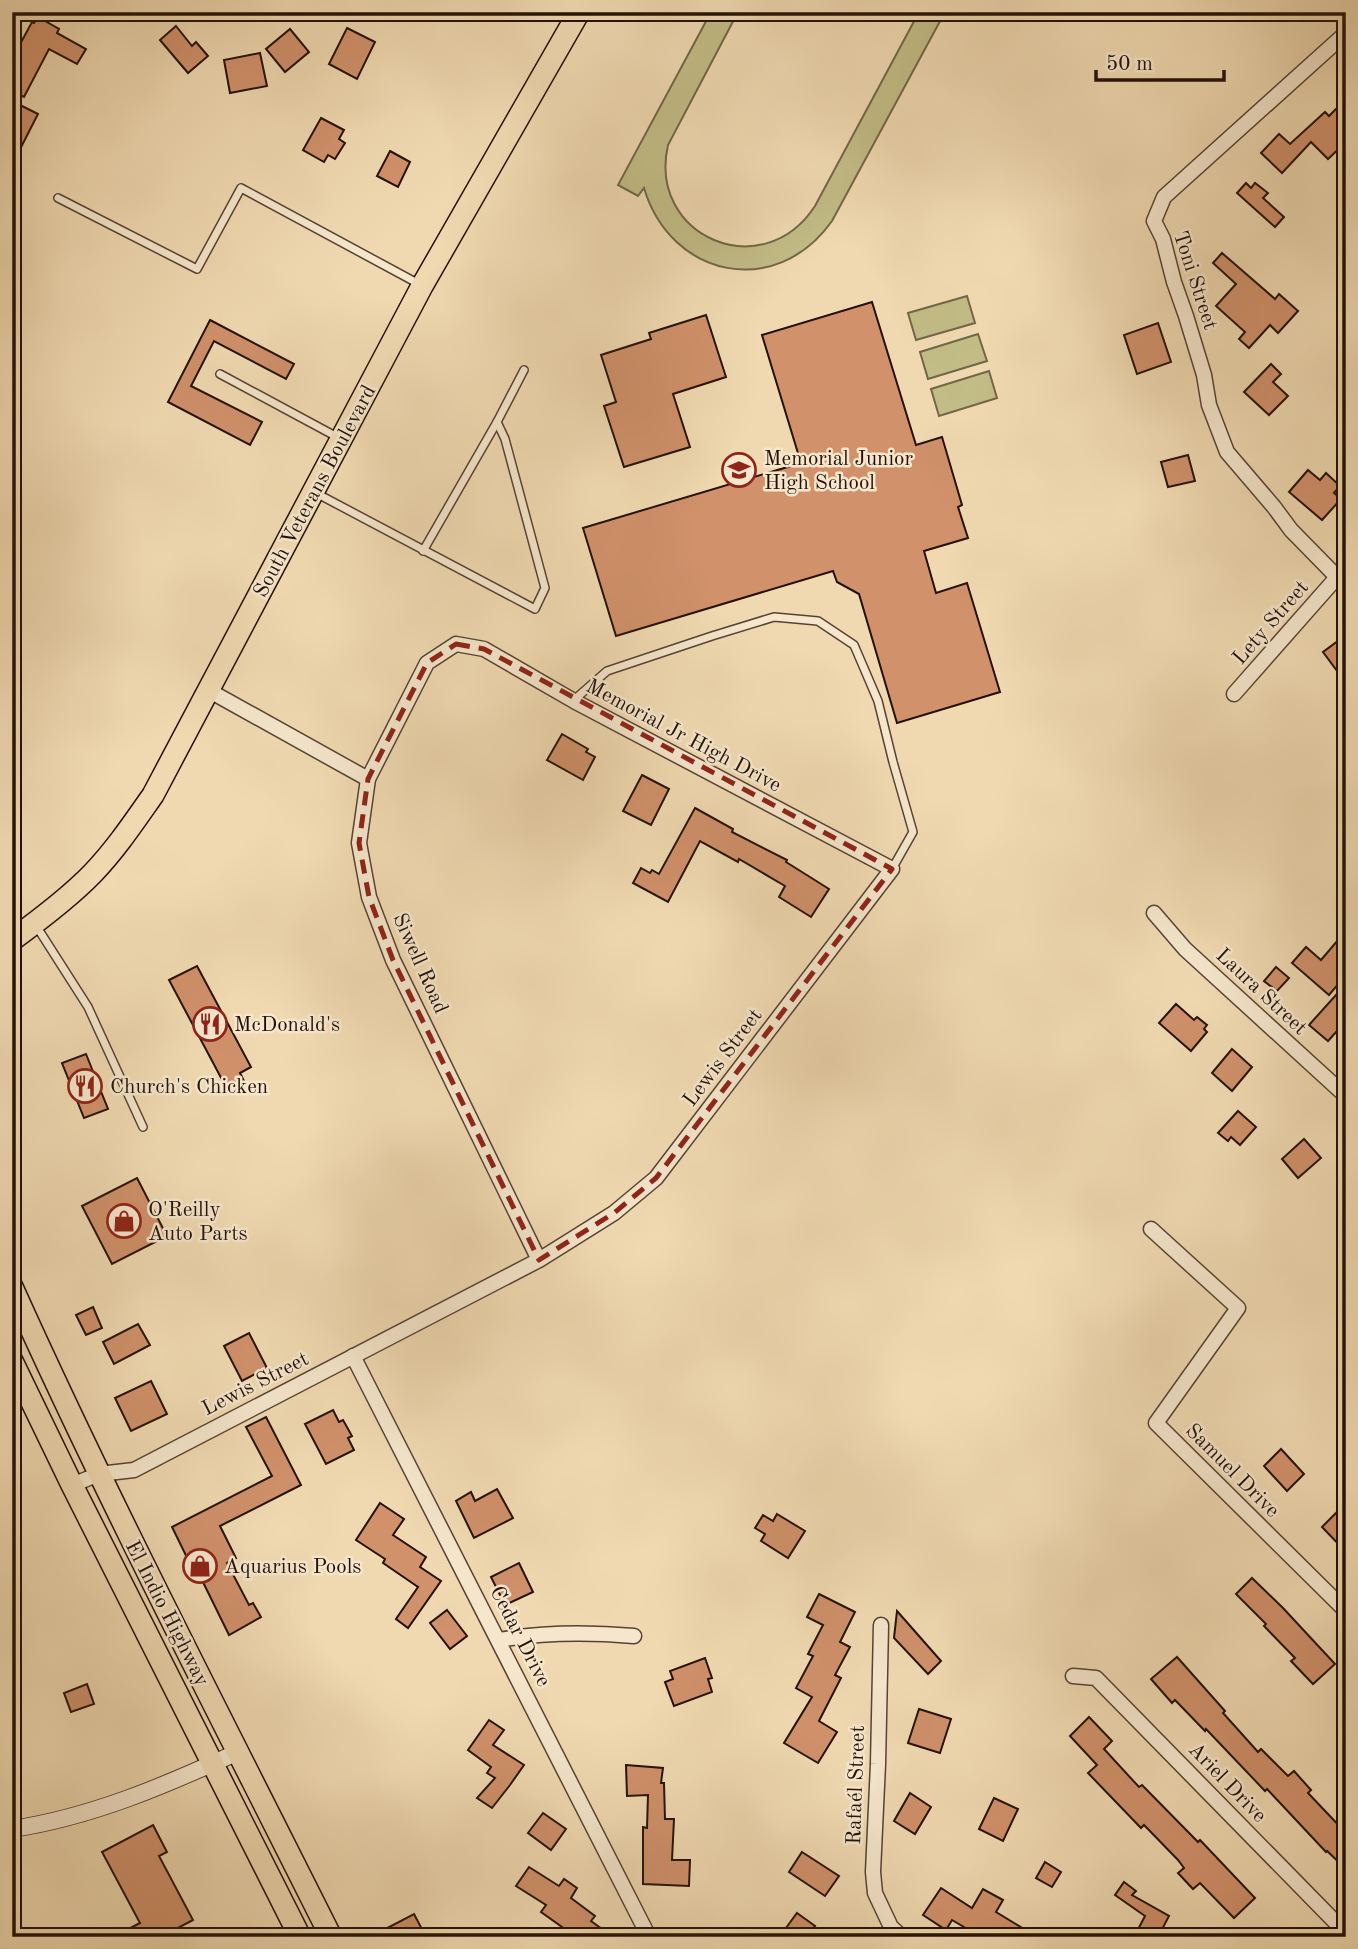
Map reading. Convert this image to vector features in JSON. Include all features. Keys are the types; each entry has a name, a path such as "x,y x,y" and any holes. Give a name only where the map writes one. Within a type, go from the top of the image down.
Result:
{"main road":[{"name":"South Veterans Boulevard","path":"12,940 91,875 123,838 153,795 422,286 579,12"},
{"name":"El Indio Highway","path":"12,1287 120,1519 331,1937"},
{"name":"El Indio Highway","path":"12,1361 19,1395 72,1485 300,1937"}],"street":[{"name":"Toni Street","path":"1341,572 1291,530 1227,453 1209,405 1204,375 1163,239 1154,221 1164,197 1346,33"},
{"name":"Lety Street","path":"1234,694 1341,572"},
{"name":"Siwell Road","path":"456,644 427,663 368,779 359,843 369,897 393,960 539,1260"},
{"name":"Memorial Jr High Drive","path":"456,644 484,649 574,701 892,869"},
{"path":"208,690 368,779"},
{"name":"Lewis Street","path":"72,1485 99,1474 134,1470 539,1260 614,1213 656,1178 892,869"},
{"name":"Laura Street","path":"1154,913 1185,949 1346,1097"},
{"name":"Samuel Drive","path":"1151,1229 1238,1308 1156,1423 1346,1611"},
{"name":"Cedar Drive","path":"353,1356 649,1937"},
{"name":"Rafaél Street","path":"881,1625 873,1872 875,1893 891,1927 902,1937"},
{"path":"499,1640 548,1633 634,1636"},
{"name":"Ariel Drive","path":"1073,1676 1096,1678 1346,1933"},
{"path":"12,1829 61,1819 125,1800 238,1752"}],"lane":[{"path":"58,198 197,269 241,188 422,286"},
{"path":"424,551 524,370"},
{"path":"220,374 342,439"},
{"path":"314,491 535,609 545,588 505,439 497,422"},
{"name":"Lewis Street","path":"574,701 607,671 661,653 774,617 818,621 854,645 878,701 913,832 892,869"},
{"path":"34,924 88,1007 143,1127"}],"highlighted area":[{"path":"456,644 484,649 892,869 656,1178 614,1213 539,1260 393,960 369,897 359,843 368,779 427,663"}],"shaded area":[{"path":"711,12 738,12 668,145 666,177 675,205 692,226 714,240 740,246 767,243 793,230 815,206 919,12 945,12 832,221 809,246 783,262 755,269 727,268 701,259 677,242 658,218 644,188 638,196 618,185"},
{"path":"967,296 975,323 916,340 908,313"},
{"path":"978,334 987,361 928,379 920,352"},
{"path":"989,371 997,398 939,416 931,389"}],"building":[{"path":"38,17 59,29 57,33 86,49 77,64 49,49 24,97 12,91 12,59 32,22"},
{"path":"176,26 192,46 196,42 208,56 188,73 160,40"},
{"path":"347,28 375,42 357,79 329,64"},
{"path":"290,29 309,52 285,72 266,49"},
{"path":"260,53 267,86 230,93 224,60"},
{"path":"1346,99 1346,142 1328,159 1311,142 1282,173 1261,153 1279,134 1290,144 1325,112 1329,116"},
{"path":"12,101 38,114 12,165"},
{"path":"321,118 344,130 339,139 345,143 335,159 328,155 324,162 303,150"},
{"path":"390,151 410,162 398,187 377,176"},
{"path":"1246,183 1251,188 1255,183 1268,193 1263,198 1284,217 1275,227 1237,193"},
{"path":"1222,253 1275,299 1279,294 1298,311 1278,333 1270,325 1249,348 1239,339 1245,332 1216,306 1236,284 1213,263"},
{"path":"872,302 916,445 942,437 962,505 958,507 968,538 924,551 936,593 967,583 1000,692 897,723 859,594 837,582 833,571 616,636 583,528 801,463 762,335"},
{"path":"706,315 726,377 673,394 690,447 624,467 604,406 616,402 601,355 651,339 649,333"},
{"path":"210,320 294,364 286,379 214,341 191,386 262,422 250,445 168,402"},
{"path":"1158,323 1171,362 1137,374 1124,335"},
{"path":"1271,364 1281,374 1273,382 1288,396 1269,415 1244,392"},
{"path":"1188,455 1195,481 1168,487 1161,462"},
{"path":"1308,470 1320,480 1326,473 1340,486 1334,493 1341,499 1322,520 1289,492"},
{"path":"1346,635 1346,683 1323,652"},
{"path":"562,734 588,749 586,752 595,757 583,780 547,760"},
{"path":"642,775 669,789 651,825 623,811"},
{"path":"695,808 733,829 732,832 787,860 786,862 829,889 811,917 779,897 785,886 739,859 738,862 700,841 668,902 633,883 641,868 659,874"},
{"path":"1338,940 1346,947 1346,975 1329,995 1292,963 1306,947 1321,960"},
{"name":"McDonald's","path":"197,966 251,1067 240,1073 244,1081 227,1089 169,980"},
{"path":"1276,967 1289,978 1277,991 1264,981"},
{"path":"1336,995 1346,1004 1346,1021 1328,1041 1309,1025"},
{"path":"1176,1004 1194,1020 1197,1017 1207,1025 1204,1029 1207,1032 1191,1051 1159,1023"},
{"path":"1232,1049 1252,1067 1232,1091 1212,1073"},
{"name":"Church's Chicken","path":"86,1054 108,1109 84,1118 62,1063"},
{"path":"1238,1111 1256,1127 1240,1145 1231,1137 1228,1141 1218,1133"},
{"path":"1304,1139 1321,1158 1298,1178 1282,1159"},
{"name":"O'Reilly Auto Parts","path":"137,1178 167,1236 112,1264 82,1206"},
{"path":"93,1307 102,1328 86,1335 76,1315"},
{"path":"138,1324 150,1345 114,1364 103,1342"},
{"path":"249,1333 267,1368 242,1381 224,1346"},
{"path":"151,1381 167,1414 131,1431 115,1398"},
{"path":"333,1410 339,1422 343,1420 352,1436 348,1438 354,1450 326,1464 305,1424"},
{"path":"266,1417 301,1485 220,1526 236,1558 227,1563 249,1605 253,1603 261,1617 229,1635 172,1527 272,1476 246,1427"},
{"path":"1281,1449 1304,1474 1287,1491 1264,1466"},
{"path":"497,1489 513,1518 474,1538 456,1501 471,1492 475,1501"},
{"path":"380,1503 404,1519 393,1535 426,1557 420,1567 441,1581 408,1628 396,1619 418,1587 383,1563 385,1559 356,1540"},
{"path":"1339,1510 1346,1517 1346,1552 1322,1527"},
{"path":"777,1514 805,1531 788,1558 761,1541 765,1534 755,1528 763,1515 773,1521"},
{"path":"519,1563 533,1592 505,1605 491,1577"},
{"path":"1252,1578 1335,1664 1313,1684 1291,1661 1295,1658 1264,1626 1266,1624 1236,1594"},
{"path":"819,1594 855,1612 840,1642 850,1647 835,1675 841,1678 819,1721 837,1732 818,1763 784,1743 812,1697 796,1688 813,1656 808,1654 823,1625 807,1617"},
{"path":"447,1610 467,1636 450,1649 430,1623"},
{"path":"897,1611 941,1661 928,1674 894,1638"},
{"path":"1177,1657 1258,1752 1261,1749 1288,1776 1294,1771 1311,1790 1308,1793 1346,1833 1346,1869 1326,1852 1267,1789 1265,1791 1206,1729 1205,1731 1175,1700 1172,1703 1151,1679"},
{"path":"705,1658 712,1678 708,1679 712,1692 674,1706 665,1682 673,1679 670,1671"},
{"path":"87,1684 94,1704 71,1712 64,1693"},
{"path":"919,1709 951,1719 940,1753 908,1743"},
{"path":"1089,1717 1112,1741 1104,1749 1139,1787 1142,1785 1198,1842 1200,1840 1255,1898 1234,1918 1200,1883 1193,1889 1178,1873 1184,1868 1178,1860 1144,1825 1141,1828 1088,1773 1097,1765 1070,1736"},
{"path":"489,1720 504,1730 493,1745 524,1765 492,1808 477,1798 495,1778 487,1773 491,1767 468,1750"},
{"path":"626,1765 663,1768 661,1783 664,1783 665,1819 674,1819 672,1860 690,1860 689,1886 643,1884 643,1827 647,1828 648,1795 627,1796"},
{"path":"910,1793 931,1807 915,1834 894,1821"},
{"path":"994,1798 1018,1809 1003,1841 979,1829"},
{"path":"543,1813 566,1829 551,1850 528,1833"},
{"path":"153,1825 167,1852 159,1856 193,1920 161,1937 113,1937 140,1923 102,1852"},
{"path":"802,1852 839,1876 825,1896 789,1872"},
{"path":"1045,1862 1061,1872 1052,1887 1036,1878"},
{"path":"529,1867 559,1886 564,1879 577,1888 571,1898 595,1916 591,1921 613,1937 555,1937 562,1927 541,1912 546,1905 516,1886"},
{"path":"1124,1882 1136,1891 1132,1895 1169,1916 1158,1937 1134,1937 1145,1916 1115,1895"},
{"path":"941,1888 972,1908 983,1889 1003,1900 996,1912 1037,1937 981,1937 952,1920 946,1930 923,1915"},
{"path":"797,1913 815,1926 807,1937 797,1937 786,1928"},
{"path":"414,1914 426,1937 370,1937"}],"place":[{"name":"Memorial Junior High School","path":"739,470"},
{"name":"McDonald's","path":"210,1024"},
{"name":"Church's Chicken","path":"85,1086"},
{"name":"O'Reilly Auto Parts","path":"124,1221"},
{"name":"Aquarius Pools","path":"200,1566"}]}
